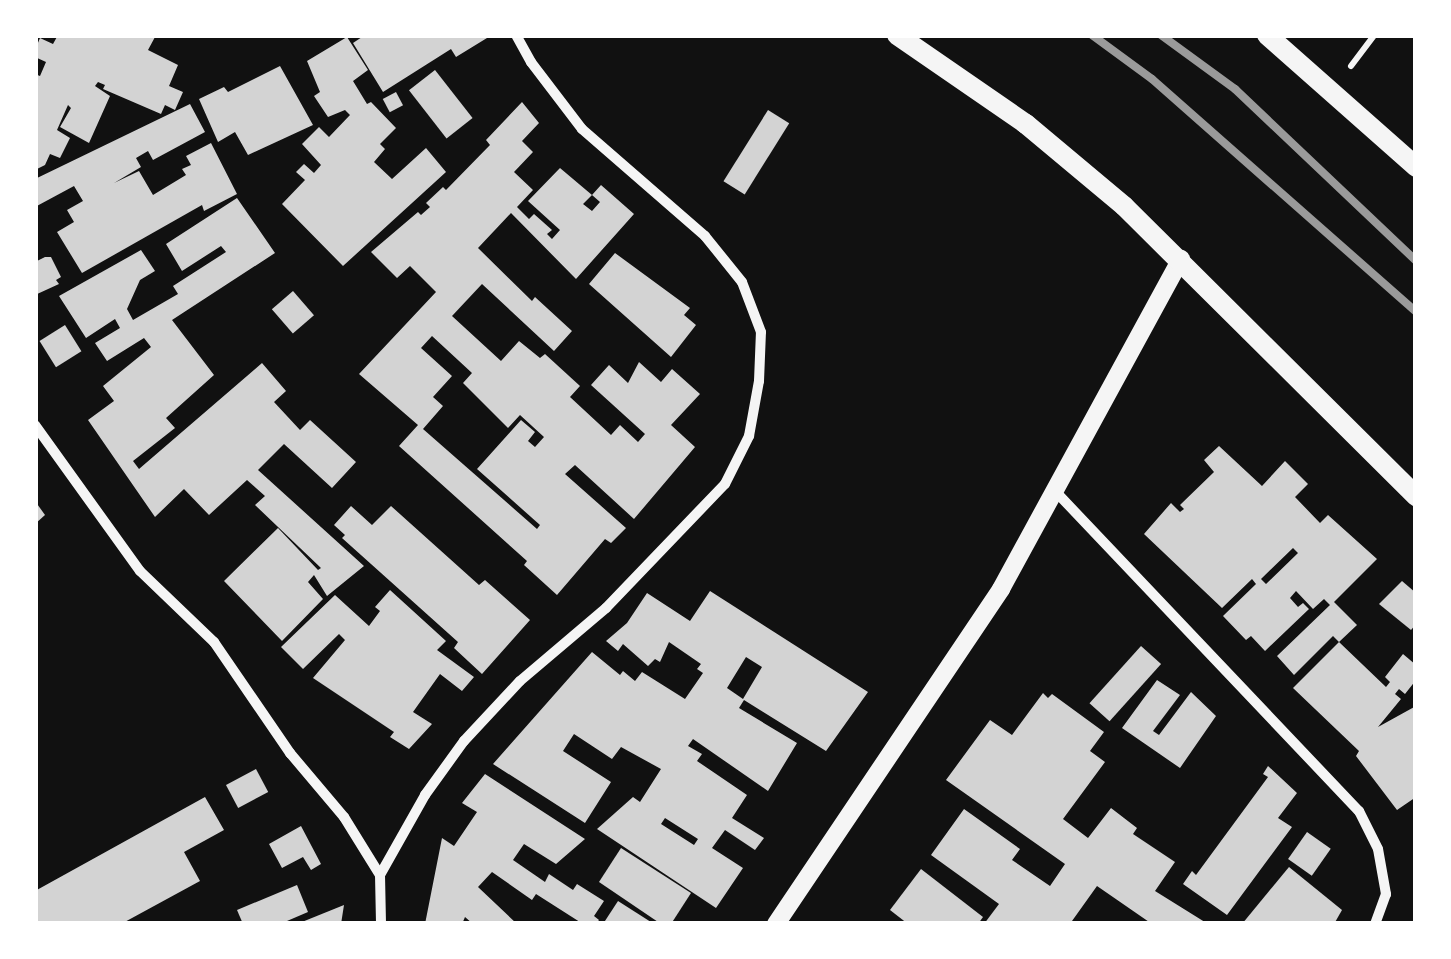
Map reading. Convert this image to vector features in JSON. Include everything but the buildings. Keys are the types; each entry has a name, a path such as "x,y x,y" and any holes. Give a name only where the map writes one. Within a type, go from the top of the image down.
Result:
{"main road":[{"path":"897,35 1026,124 1181,259 1416,496"},
{"path":"1267,35 1416,167"}],"street":[{"path":"380,875 425,795 464,741 520,680 606,608 725,484 749,436 760,381 760,332 742,282 705,236 582,129 530,62 516,35"},
{"path":"776,924 980,622 1057,493 1181,259"},
{"path":"35,425 140,571 214,642 290,753 344,816 380,875 381,924"},
{"path":"1057,493 1360,811 1378,849 1386,894 1375,924"}],"railway":[{"path":"1092,35 1152,79 1416,312"},
{"path":"1161,35 1235,89 1416,261"}]}
